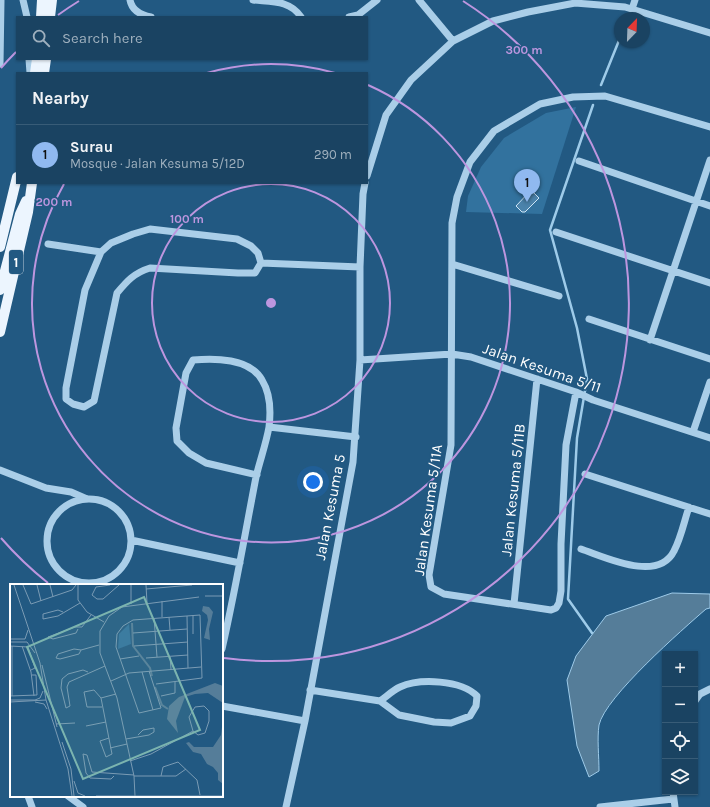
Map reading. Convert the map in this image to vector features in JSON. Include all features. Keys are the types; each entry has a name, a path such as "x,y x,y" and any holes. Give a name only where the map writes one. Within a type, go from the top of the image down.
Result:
{"main road":[{"path":"41,16 42,0"},
{"path":"50,16 52,0"},
{"path":"35,72 37,60"},
{"path":"44,72 46,60"},
{"name":"1","path":"0,247 16,182"},
{"path":"0,290 20,214 31,187"},
{"name":"1","path":"0,332 28,212 31,187"},
{"path":"0,232 14,192"}],"street":[{"path":"0,64 1,0"},
{"path":"23,0 27,16"},
{"path":"130,0 131,7 139,13 148,16"},
{"path":"252,0 288,4 296,9 300,16"},
{"path":"354,16 358,15 377,0"},
{"path":"419,0 453,41"},
{"path":"632,9 635,0"},
{"path":"368,167 370,150 386,115 411,80 453,41 493,21 528,12 575,3 625,6 710,33"},
{"path":"29,60 30,72"},
{"path":"452,354 452,223 457,197 470,162 494,131 540,104 573,97 605,96 710,128"},
{"path":"650,340 710,160"},
{"path":"578,161 710,206"},
{"name":"Jalan Kesuma 5","path":"286,807 304,721 353,462 356,437 360,360 360,267 363,194 365,184"},
{"path":"150,230 237,239 251,246 258,253 261,263 255,273 150,268 138,272 126,281 117,293 94,401 84,407 72,404 66,399 66,388 85,290 100,252 111,243 132,234 150,230"},
{"path":"556,232 710,283"},
{"path":"48,244 100,252"},
{"path":"261,263 360,267"},
{"path":"452,264 559,296"},
{"path":"589,319 710,360"},
{"name":"Jalan Kesuma 5/11","path":"360,360 452,354 471,357 710,438"},
{"name":"Jalan Kesuma 5/11A","path":"452,354 450,445 429,575 431,587 444,594 551,610 556,608 559,603 561,591 561,544 566,446 582,394"},
{"path":"223,643 257,475 269,427 269,396 262,379 253,369 238,363 204,359 193,360 186,373 176,428 177,441 189,453 206,463 257,475"},
{"name":"Jalan Kesuma 5/11B","path":"514,604 537,379"},
{"path":"693,432 710,382"},
{"path":"269,427 356,437"},
{"path":"0,470 46,488 71,492 87,499"},
{"path":"585,474 710,514"},
{"path":"87,499 100,500 112,506 122,516 129,527 131,540 129,554 122,567 111,576 98,582 84,582 70,578 59,570 51,558 47,545 48,531 53,518 62,508 74,502 87,499"},
{"path":"581,549 636,567 648,567 659,564 668,559 674,551 689,508"},
{"path":"131,540 240,563"},
{"path":"310,690 380,701 399,714 434,722 451,723 470,716 476,706 477,696 470,690 451,683 418,683 400,687 380,701"},
{"path":"698,697 700,694 710,689"},
{"path":"223,706 304,721"},
{"path":"600,807 673,796 675,807"},
{"path":"28,797 32,807"},
{"path":"69,797 83,807"}],"shaded area":[{"path":"576,107 542,214 466,212 468,196 481,167 504,138 546,113"},
{"path":"672,593 710,594 710,608 706,609 646,664 629,681 604,713 599,725 599,771 589,777 577,746 567,680 576,656 606,616"}],"building":[{"path":"531,190 539,198 525,212 522,212 516,206"}],"waterway":[{"path":"601,85 616,48"},
{"path":"592,633 568,599 577,438 587,379 577,328 550,230 593,105"}],"place":[{"name":"Surau","path":"527,202"}]}
